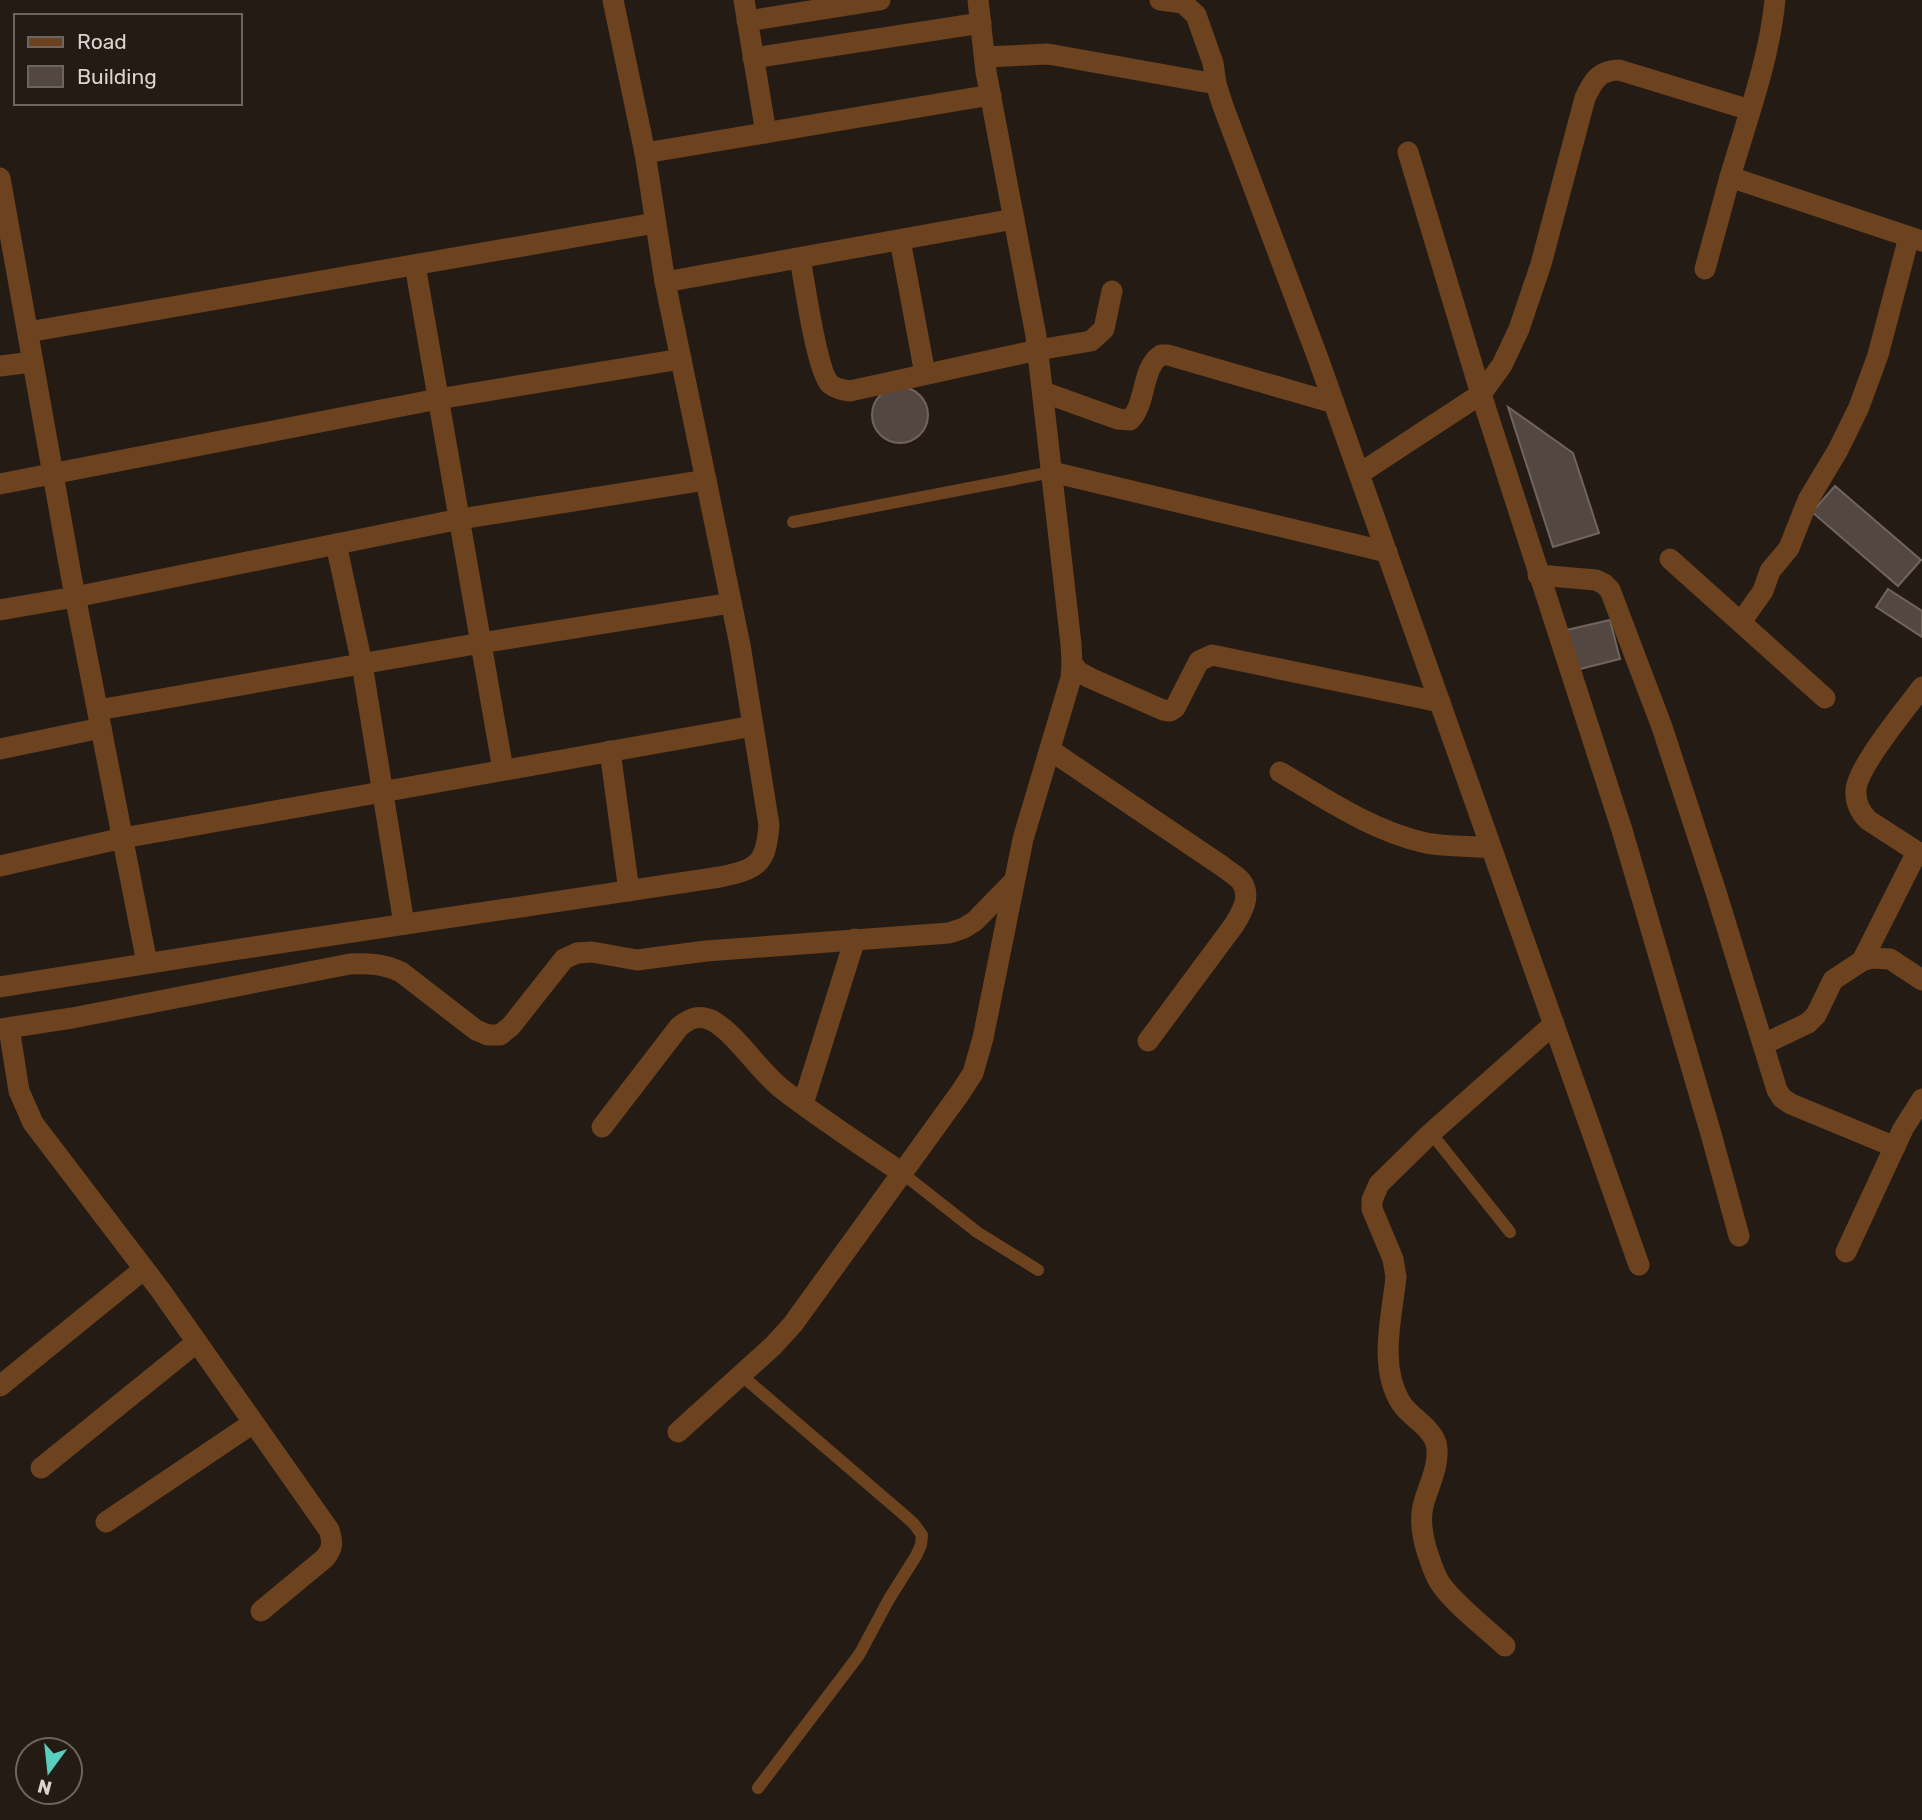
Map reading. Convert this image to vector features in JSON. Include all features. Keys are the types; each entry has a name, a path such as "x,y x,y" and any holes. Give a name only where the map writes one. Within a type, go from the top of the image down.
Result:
{"street":[{"path":"0,987 629,891 747,871 760,861 767,847 769,825 740,645 665,282 645,153 613,0"},
{"path":"744,0 766,133"},
{"path":"678,1432 773,1346 793,1324 973,1073 983,1038 1030,810 1068,691 1072,664 1038,350 991,95 978,0"},
{"path":"1160,0 1183,3 1196,15 1213,63 1216,84 1334,403 1639,1265"},
{"path":"1705,269 1766,56 1774,0"},
{"path":"747,21 869,1"},
{"path":"753,58 981,23"},
{"path":"985,57 1048,54 1216,84"},
{"path":"1359,474 1480,394 1503,365 1519,329 1541,264 1585,98 1598,74 1609,70 1619,71 1750,110"},
{"path":"645,153 991,95"},
{"path":"1408,152 1480,394 1622,830 1739,1236"},
{"path":"1730,177 1916,239 1859,407 1838,450 1808,500 1789,548 1770,572 1763,591 1741,622"},
{"path":"0,178 75,597 147,964"},
{"path":"665,282 1014,219"},
{"path":"28,332 656,223"},
{"path":"900,240 925,374"},
{"path":"800,258 821,368 831,385 850,391 1091,341 1104,329 1112,291"},
{"path":"415,265 503,771"},
{"path":"1043,392 1118,419 1130,419 1136,412 1153,362 1161,355 1168,355 1334,403"},
{"path":"0,484 438,399 681,359"},
{"path":"0,366 32,362"},
{"path":"1052,472 1387,552"},
{"path":"0,610 460,519 706,480"},
{"path":"336,544 362,664 404,924"},
{"path":"1670,559 1825,698"},
{"path":"1538,575 1596,580 1610,590 1662,727 1777,1090 1791,1104 1895,1147"},
{"path":"0,749 100,719 362,664 731,603"},
{"path":"1072,664 1090,678 1170,711 1175,708 1199,661 1212,655 1440,702"},
{"path":"1862,961 1919,853 1861,813 1856,802 1856,788 1877,748 1922,687"},
{"path":"0,866 124,838 753,726"},
{"path":"1050,750 1222,866 1241,881 1247,896 1234,925 1148,1041"},
{"path":"610,751 629,891"},
{"path":"1280,772 1352,814 1393,834 1429,844 1491,848"},
{"path":"261,1611 325,1558 332,1549 329,1530 144,1269 33,1123 19,1091 5,1028 370,962 401,972 476,1030 488,1035 500,1035 511,1026 564,959 577,953 592,952 637,960 705,951 949,933 975,921 1014,881"},
{"path":"803,1104 855,939"},
{"path":"1764,1044 1808,1024 1816,1015 1833,980 1862,961 1872,958 1890,960 1922,980"},
{"path":"602,1127 679,1027 689,1019 699,1016 714,1022 781,1089 902,1173"},
{"path":"1505,1646 1453,1598 1440,1583 1432,1567 1421,1521 1438,1452 1435,1440 1427,1429 1409,1414 1400,1402 1390,1373 1388,1358 1395,1267 1372,1209 1372,1200 1379,1184 1430,1133 1554,1024"},
{"path":"1846,1252 1903,1129 1922,1099"},
{"path":"0,1385 144,1269"},
{"path":"41,1468 197,1342"},
{"path":"106,1522 253,1423"}],"lane":[{"path":"793,522 1052,472"},
{"path":"1430,1133 1510,1232"},
{"path":"902,1173 976,1232 1038,1270"},
{"path":"741,1375 903,1514 922,1535 916,1556 859,1655 758,1788"}],"building":[{"path":"894,387 906,387 916,391 924,399 928,415 924,431 916,439 906,443 894,443 884,439 876,431 872,421 872,409 876,399 884,391"},
{"path":"1508,407 1573,453 1599,533 1553,547"},
{"path":"1835,486 1921,560 1898,586 1812,512"},
{"path":"1888,589 1922,611 1922,637 1876,607"},
{"path":"1610,620 1620,659 1572,671 1562,631"}]}
